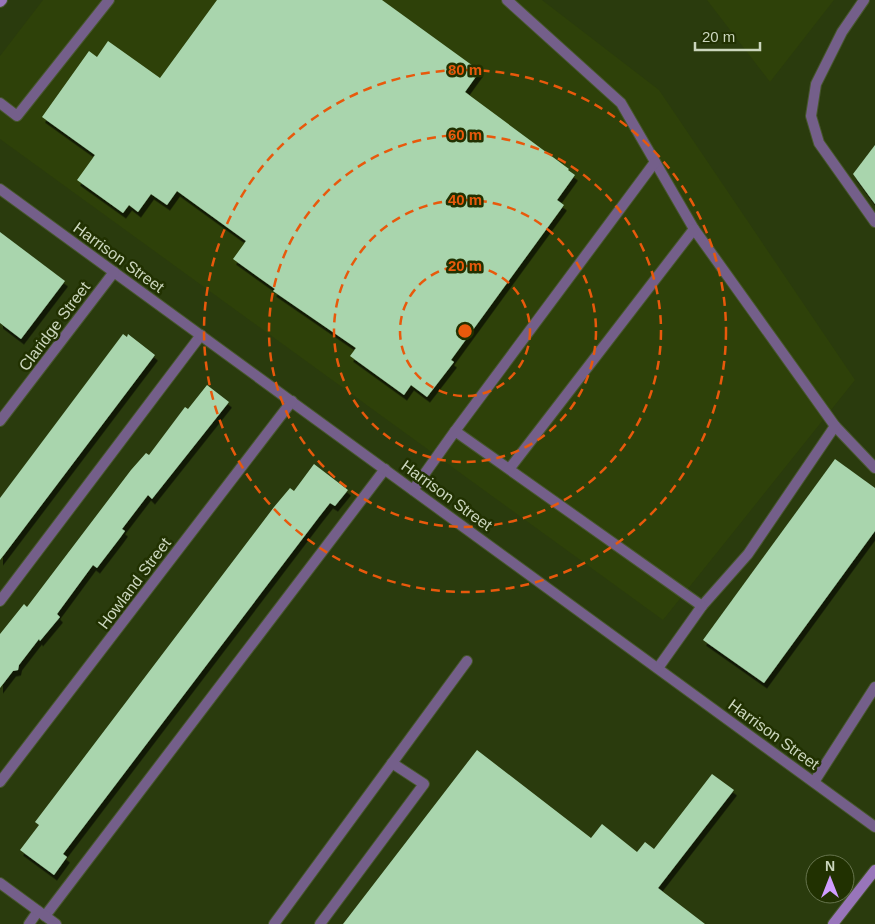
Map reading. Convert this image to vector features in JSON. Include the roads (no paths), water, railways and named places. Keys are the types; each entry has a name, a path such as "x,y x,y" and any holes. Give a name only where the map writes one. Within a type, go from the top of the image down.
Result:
{"street":[{"path":"0,103 18,116 109,0"},
{"path":"508,0 621,103 694,229 835,426 875,468"},
{"path":"864,0 842,32 816,84 811,116 819,143 875,222"},
{"path":"413,490 655,162"},
{"name":"Harrison Street","path":"0,189 875,827"},
{"path":"510,468 694,229"},
{"name":"Claridge Street","path":"0,421 114,272"},
{"path":"0,601 201,336"},
{"name":"Howland Street","path":"0,782 292,401"},
{"path":"658,668 702,606 748,554 835,426"},
{"path":"455,431 510,468 702,606"},
{"path":"29,924 42,913 386,469"},
{"path":"274,924 467,662"},
{"path":"814,782 875,688"},
{"path":"320,924 424,784 392,763"},
{"path":"833,924 875,870"},
{"path":"0,883 56,924"}]}
